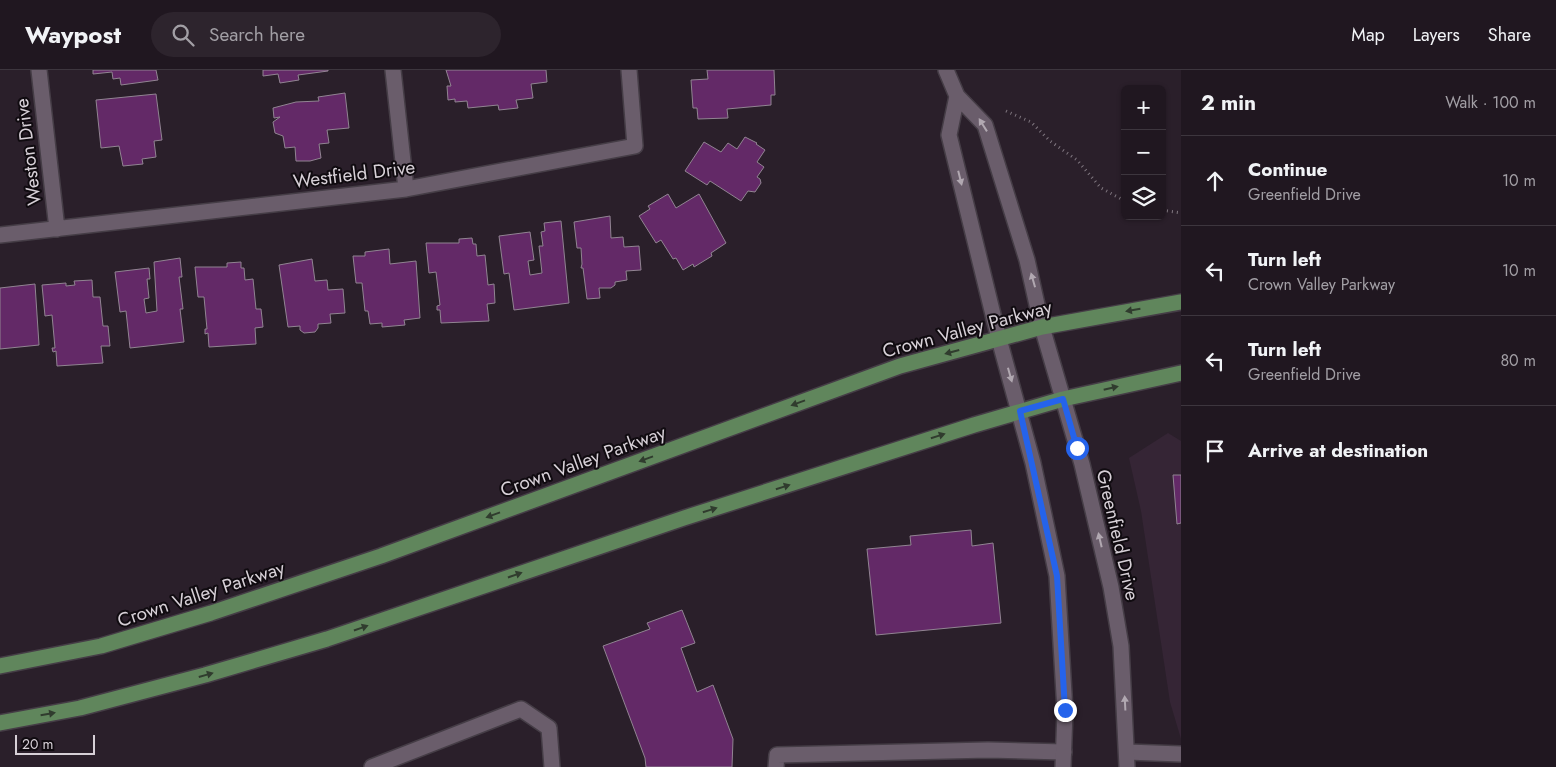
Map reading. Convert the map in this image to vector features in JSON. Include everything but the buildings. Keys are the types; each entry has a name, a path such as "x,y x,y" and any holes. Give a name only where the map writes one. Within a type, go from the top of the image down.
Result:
{"main road":[{"name":"Crown Valley Parkway","path":"0,666 101,646 211,613 381,556 900,366 1042,327 1181,302"},
{"path":"0,723 80,708 205,676 326,639 684,518 1020,411 1063,399 1181,373"}],"street":[{"name":"Weston Drive","path":"39,70 58,229"},
{"path":"393,70 406,189"},
{"name":"Westfield Drive","path":"0,235 406,189 635,146 629,70"},
{"name":"Greenfield Drive","path":"946,70 957,96 985,125 1036,290 1042,327 1082,464 1111,587 1121,646 1127,767"},
{"path":"776,767 777,755 988,750 1064,760 1065,710 1057,576 1020,411 999,339 949,135 957,96"},
{"path":"372,767 521,709 549,728 552,767"},
{"path":"1127,752 1181,754"}],"path":[{"path":"1006,111 1031,122 1050,140 1077,160 1101,188 1121,200"},
{"path":"1166,211 1181,214"}],"shaded area":[{"path":"1168,433 1181,441 1181,739 1170,702 1141,511 1129,458"}],"route":[{"path":"1065,710 1057,576 1020,411 1063,399 1077,448"}]}
